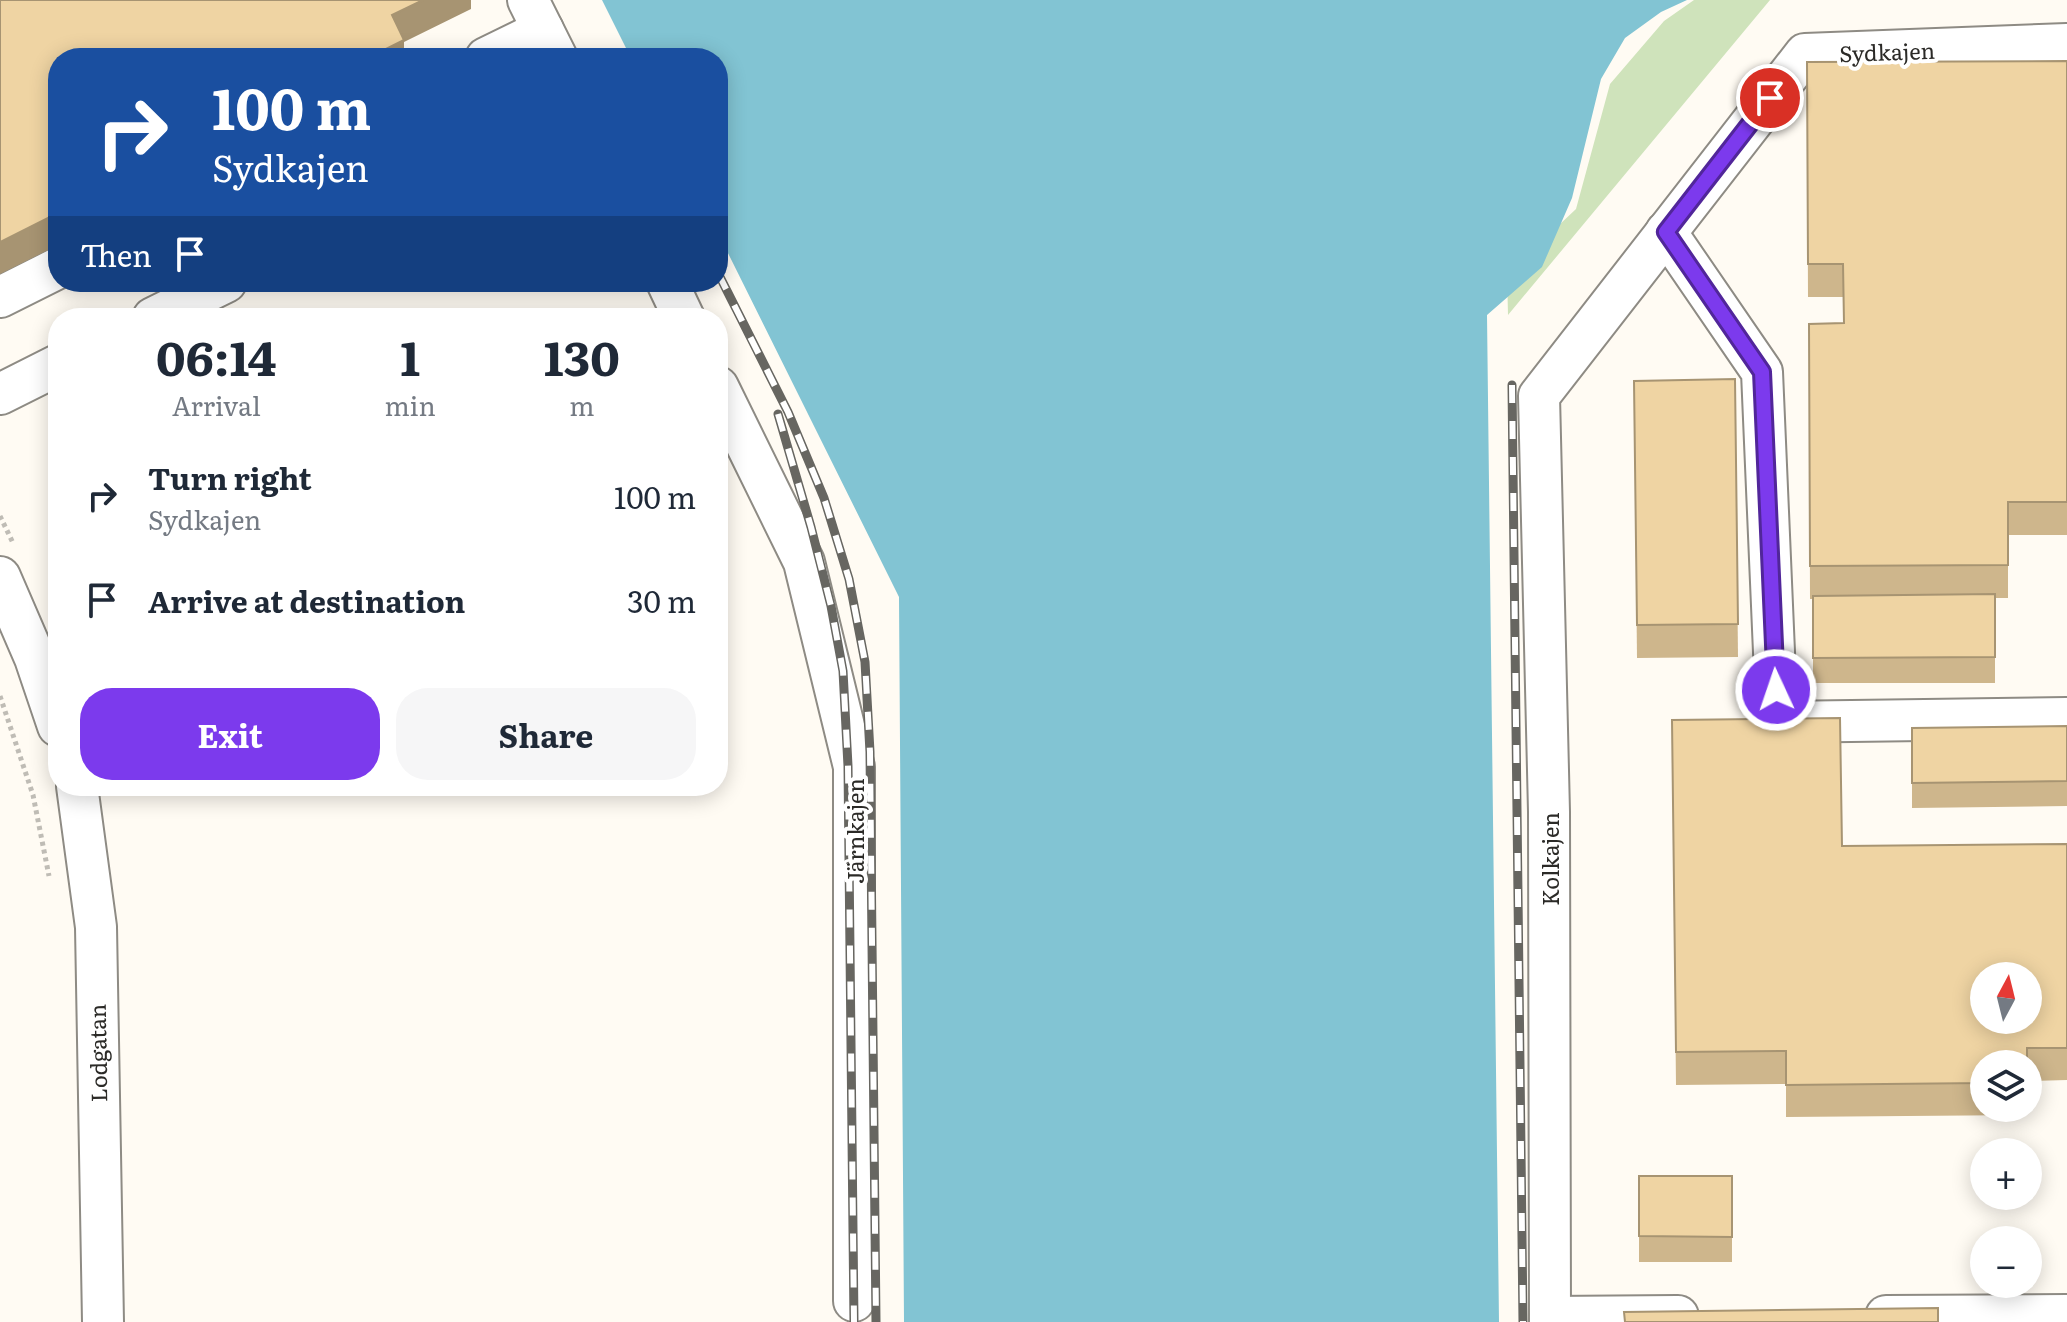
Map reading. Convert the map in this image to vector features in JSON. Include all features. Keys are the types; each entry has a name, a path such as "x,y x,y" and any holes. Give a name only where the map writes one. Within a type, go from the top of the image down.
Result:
{"street":[{"path":"506,48 543,29"},
{"name":"Sydkajen","path":"1539,396 1805,54 2067,44"},
{"path":"1666,232 1762,372 1777,722 2067,718"},
{"path":"0,297 48,273"},
{"path":"173,308 206,292"},
{"path":"0,394 48,370"},
{"name":"Kolkajen","path":"1539,396 1549,812 1550,1319"},
{"name":"Järnkajen","path":"728,407 804,562 854,767 854,1301"},
{"path":"0,577 48,696"},
{"name":"Lodgatan","path":"78,796 96,927 103,1322"},
{"path":"1848,1316 2067,1315"},
{"path":"1550,1319 1707,1316"}],"path":[{"path":"0,696 33,795 51,885"}],"green space":[{"path":"1694,0 1770,0 1508,315 1507,274 1576,209 1610,84 1664,21"}],"water":[{"path":"602,0 1687,0 1661,12 1625,38 1601,79 1572,198 1542,267 1487,315 1499,1322 904,1322 899,597 728,253 728,48 626,48"}],"building":[{"path":"0,0 423,0 392,15 404,40 388,48 48,48 48,218 0,242"},
{"path":"2067,61 2067,502 2008,502 2008,565 1810,566 1809,324 1844,323 1843,264 1808,264 1807,62"},
{"path":"1735,379 1738,624 1637,625 1634,381"},
{"path":"1995,594 1995,657 1813,658 1813,596"},
{"path":"1840,718 1842,846 2067,844 2067,1048 1970,1050 1970,1083 1786,1085 1786,1051 1676,1052 1672,720"},
{"path":"2067,726 2067,781 1912,783 1912,728"},
{"path":"1639,1176 1732,1176 1732,1237 1639,1236"},
{"path":"1938,1308 1938,1322 1625,1322 1624,1312"}],"railway":[{"path":"728,292 788,412 824,498 849,579 865,662 870,752 876,1322"},
{"path":"1512,385 1523,1322"},
{"path":"778,414 831,606 843,671 848,766 854,1322"}],"route":[{"path":"1770,98 1666,232 1762,372 1776,690"}]}
